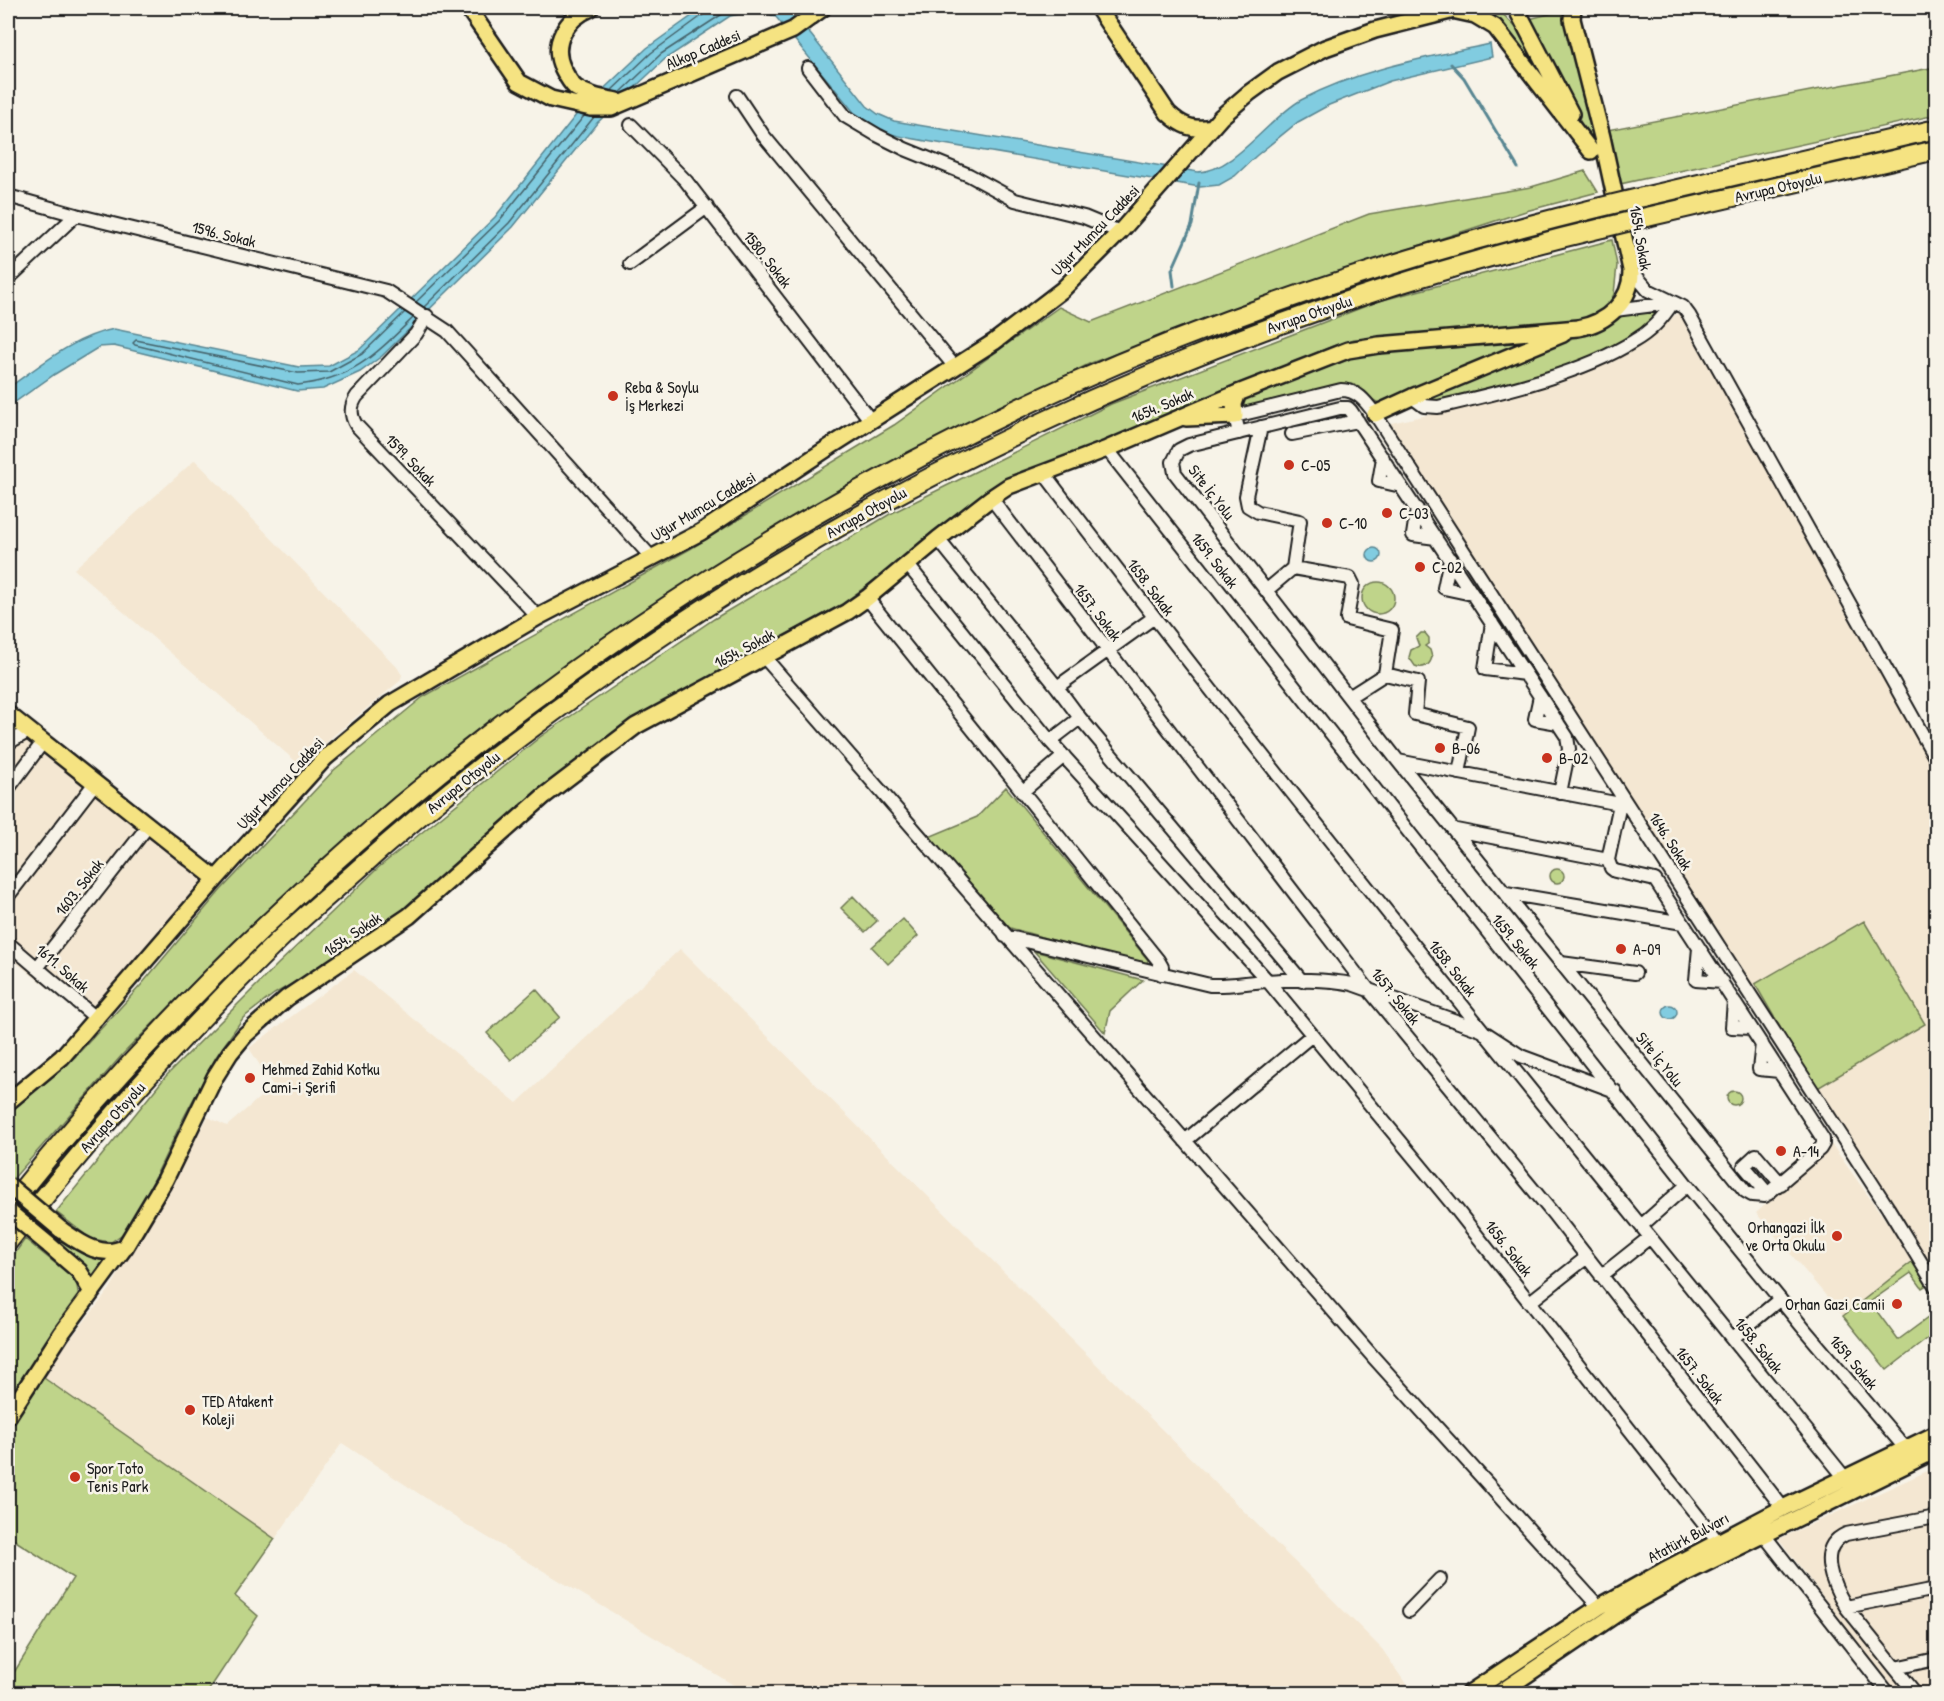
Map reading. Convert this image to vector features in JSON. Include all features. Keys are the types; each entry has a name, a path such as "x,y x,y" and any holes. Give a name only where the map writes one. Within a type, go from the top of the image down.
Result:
{"highway":[{"name":"Avrupa Otoyolu","path":"8,1207 107,1089 202,987 278,913 381,820 504,722 620,638 692,590 872,483 990,422 1070,385 1234,318 1361,274 1486,236 1597,208 1936,129"},
{"name":"Avrupa Otoyolu","path":"8,1242 60,1175 136,1089 282,937 398,834 474,771 633,654 837,527 999,441 1150,374 1300,316 1438,272 1602,228 1936,150"}],"main road":[{"name":"Alkop Caddesi","path":"468,8 519,82 551,99 576,106 611,108 793,30 823,8"},
{"path":"591,8 569,22 557,49 558,59 574,86 593,97 626,102"},
{"path":"1098,8 1168,113 1180,124 1192,128 1212,127"},
{"path":"1456,8 1475,15 1495,27 1591,151"},
{"name":"Uğur Mumcu Caddesi","path":"8,1102 62,1057 216,879 325,758 390,704 538,617 701,532 994,342 1062,290 1120,232 1212,127 1249,93 1278,72 1325,48 1374,30 1456,8"},
{"name":"1654. Sokak","path":"1516,8 1591,151 1614,186"},
{"name":"1654. Sokak","path":"8,1416 125,1247 165,1180 215,1077 245,1035 287,998 410,916 544,796 636,726 837,618 867,598 938,539 1009,486 1107,449 1177,418 1347,350 1358,347 1578,328 1597,324 1615,310 1628,291 1631,270 1614,186 1572,19 1573,8"},
{"path":"1375,414 1578,328"},
{"path":"1177,418 1227,416 1238,393"},
{"path":"8,714 216,879"},
{"path":"8,1185 74,1239 96,1250 114,1252 125,1247"},
{"path":"8,1212 79,1271 92,1292"},
{"name":"Atatürk Bulvarı","path":"1477,1691 1599,1607 1783,1508 1936,1434"},
{"name":"Atatürk Bulvarı","path":"1498,1694 1634,1602 1686,1573 1936,1450"}],"street":[{"path":"808,68 845,116 877,135 969,175 1015,200 1084,217 1120,232"},
{"path":"736,96 763,135 955,367"},
{"name":"1580. Sokak","path":"631,124 686,181 871,421"},
{"name":"1596. Sokak","path":"8,196 76,215 386,291 447,331 652,558"},
{"path":"630,264 707,207"},
{"path":"8,279 76,215"},
{"path":"1631,270 1648,290 1683,307 1689,315 1936,759"},
{"path":"1615,310 1673,302"},
{"path":"1412,397 1424,406 1438,407 1548,377 1636,341 1664,317 1673,302"},
{"name":"1599. Sokak","path":"427,316 408,343 357,396 351,408 352,420 538,617"},
{"name":"1646. Sokak","path":"1227,416 1346,390 1360,396 1375,414 1623,802 1882,1199 1936,1287"},
{"name":"Site İç Yolu","path":"1358,421 1351,411 1344,408 1224,436 1182,448 1173,458 1174,470 1398,761 1733,1175 1748,1193 1761,1196 1768,1194"},
{"path":"1227,416 1239,433"},
{"path":"1224,436 1227,416"},
{"path":"1292,434 1358,421 1526,674 1569,743 1560,793"},
{"name":"Site İç Yolu","path":"1261,427 1246,496 1247,503 1255,511 1300,521 1293,568"},
{"name":"1659. Sokak","path":"1107,449 1687,1185 1906,1449"},
{"name":"1658. Sokak","path":"1043,472 1153,618 1481,1030 1845,1478"},
{"name":"1657. Sokak","path":"991,498 1368,989 1587,1257 1783,1508"},
{"path":"1417,509 1413,535 1436,538"},
{"path":"938,539 1080,718 1302,981"},
{"path":"1450,559 1444,588 1472,594"},
{"name":"1656. Sokak","path":"907,564 1050,741 1267,981 1446,1196 1718,1542"},
{"path":"1267,590 1293,568 1348,577 1352,580 1347,619 1392,630 1385,674"},
{"path":"867,598 1158,960 1162,967 1161,974"},
{"path":"1057,687 1153,618"},
{"path":"1492,623 1485,669 1526,674"},
{"path":"765,658 1375,1359 1599,1607"},
{"path":"1349,697 1385,674 1418,682 1415,715 1467,726 1460,773"},
{"path":"1050,741 1080,718"},
{"path":"8,743 29,731"},
{"path":"8,789 43,742"},
{"path":"1022,792 1064,756"},
{"path":"1398,761 1560,793 1623,802 1608,860 1611,868 1615,871 1655,880 1824,1141 1820,1149 1768,1194 1744,1166"},
{"path":"8,896 95,783"},
{"name":"1603. Sokak","path":"36,968 148,826"},
{"path":"1456,830 1608,860"},
{"path":"1506,893 1683,923"},
{"path":"1005,936 1210,985 1267,981 1345,982 1481,1030 1521,1056 1615,1091"},
{"name":"1611. Sokak","path":"8,943 97,1019"},
{"path":"1699,948 1696,980 1722,982"},
{"path":"1562,963 1635,973"},
{"path":"1185,1142 1312,1035"},
{"path":"1733,1175 1756,1155 1781,1184"},
{"path":"1641,1226 1687,1185"},
{"path":"1601,1276 1650,1237"},
{"path":"1530,1302 1587,1257"},
{"path":"1732,1338 1780,1299"},
{"path":"1916,1694 1846,1607 1838,1594 1831,1573 1829,1553 1834,1541 1846,1534 1936,1517"},
{"path":"1764,1535 1890,1694"},
{"path":"1409,1611 1440,1579"},
{"path":"1846,1607 1936,1589"},
{"path":"1895,1668 1936,1659"}],"shaded area":[{"path":"1687,304 1936,752 1936,1287 1382,425 1473,405 1554,382 1642,345"},
{"path":"195,460 397,667 402,675 400,681 334,735 299,771 294,760 74,569"},
{"path":"8,718 206,878 87,1019 8,956"},
{"path":"680,949 1382,1649 1412,1693 1262,1694 1260,1691 1255,1694 747,1693 462,1522 342,1443 275,1539 41,1376 110,1289 208,1117 227,1126 273,1086 249,1048 354,970 517,1103"},
{"name":"Orhangazi İlk ve Orta Okulu","path":"1832,1145 1914,1260 1843,1316 1756,1213"},
{"path":"1936,1467 1936,1693 1896,1693 1779,1539"}],"green space":[{"path":"1499,10 1522,34 1554,96 1490,16"},
{"path":"1565,10 1566,28 1581,74 1595,138 1593,140 1586,133 1529,19"},
{"path":"1936,67 1936,115 1620,184 1607,130"},
{"path":"1585,171 1598,192 1526,211 1313,280 1091,363 865,478 730,554 610,633 487,723 326,857 229,946 123,1054 13,1179 8,1175 8,1114 75,1057 141,985 220,891 334,770 423,697 690,549 894,425 1059,307 1091,322 1369,214 1531,187"},
{"path":"1612,240 1617,265 1614,294 1605,312 1595,319 1522,329 1354,339 1002,486 842,604 633,719 507,820 413,903 326,964 274,994 243,1018 216,1057 147,1194 124,1233 111,1242 91,1239 56,1212 166,1076 379,867 540,737 714,619 890,514 1111,404 1379,301"},
{"path":"1673,302 1664,317 1613,352 1437,407 1412,397 1605,319"},
{"path":"1524,339 1525,341 1514,348 1399,394 1382,404 1358,388 1345,386 1317,390 1246,407 1241,403 1241,401 1356,356"},
{"path":"1378,582 1389,587 1394,598 1389,609 1378,614 1367,609 1362,598 1367,587"},
{"path":"1421,633 1425,633 1429,638 1429,643 1425,646 1430,650 1432,657 1428,665 1421,667 1415,666 1409,657 1411,650 1419,646 1416,638"},
{"path":"1006,787 1148,960 1147,964 1143,966 1007,927 929,837 977,817"},
{"path":"1557,869 1562,871 1564,876 1562,881 1557,883 1552,881 1550,876 1552,871"},
{"path":"853,896 877,921 865,932 841,908"},
{"path":"903,919 918,936 888,964 872,947"},
{"path":"1864,921 1925,1024 1816,1089 1755,984"},
{"path":"1034,951 1143,980 1110,1011 1105,1033"},
{"path":"536,989 560,1017 511,1060 487,1033"},
{"path":"1734,1091 1739,1093 1741,1098 1739,1103 1734,1105 1729,1103 1727,1098 1729,1093"},
{"path":"51,1232 85,1254 108,1260 95,1278 47,1236"},
{"path":"25,1239 76,1280 79,1298 8,1403 8,1263"},
{"path":"1918,1257 1933,1281 1922,1288 1911,1273 1870,1302 1898,1340 1936,1312 1936,1332 1887,1370 1843,1316"},
{"path":"41,1376 275,1539 235,1596 258,1616 207,1693 15,1693 8,1689 8,1682 73,1578 8,1536 8,1434 19,1410"}],"water":[{"path":"703,8 785,8 811,35 867,106 894,121 1198,172 1212,169 1238,154 1301,100 1346,80 1441,54 1490,44 1492,57 1390,81 1329,105 1298,122 1235,176 1219,185 1200,187 890,133 874,127 857,116 776,17 765,12 754,11 730,16 665,59 597,123 513,227 382,356 360,372 323,389 297,391 114,346 99,347 8,407 8,388 71,345 114,329 299,367 329,366 359,350 495,217 576,115 647,48"},
{"path":"1374,548 1379,550 1381,555 1379,560 1374,562 1369,560 1367,555 1369,550"},
{"path":"1670,1005 1675,1007 1677,1012 1675,1017 1670,1019 1665,1017 1663,1012 1665,1007"}],"waterway":[{"path":"1451,64 1464,78 1518,168"},
{"path":"1174,286 1172,270 1192,225 1199,183"}],"place":[{"name":"Reba & Soylu İş Merkezi","path":"613,396"},
{"name":"C-05","path":"1289,465"},
{"name":"C-03","path":"1387,513"},
{"name":"C-10","path":"1327,523"},
{"name":"C-02","path":"1420,567"},
{"name":"B-06","path":"1440,748"},
{"name":"B-02","path":"1547,758"},
{"name":"A-09","path":"1621,949"},
{"name":"Mehmed Zahid Kotku Cami-i Şerifi","path":"250,1078"},
{"name":"A-14","path":"1781,1151"},
{"name":"Orhangazi İlk ve Orta Okulu","path":"1837,1236"},
{"name":"Orhan Gazi Camii","path":"1897,1304"},
{"name":"TED Atakent Koleji","path":"190,1410"},
{"name":"Spor Toto Tenis Park","path":"75,1477"}]}
